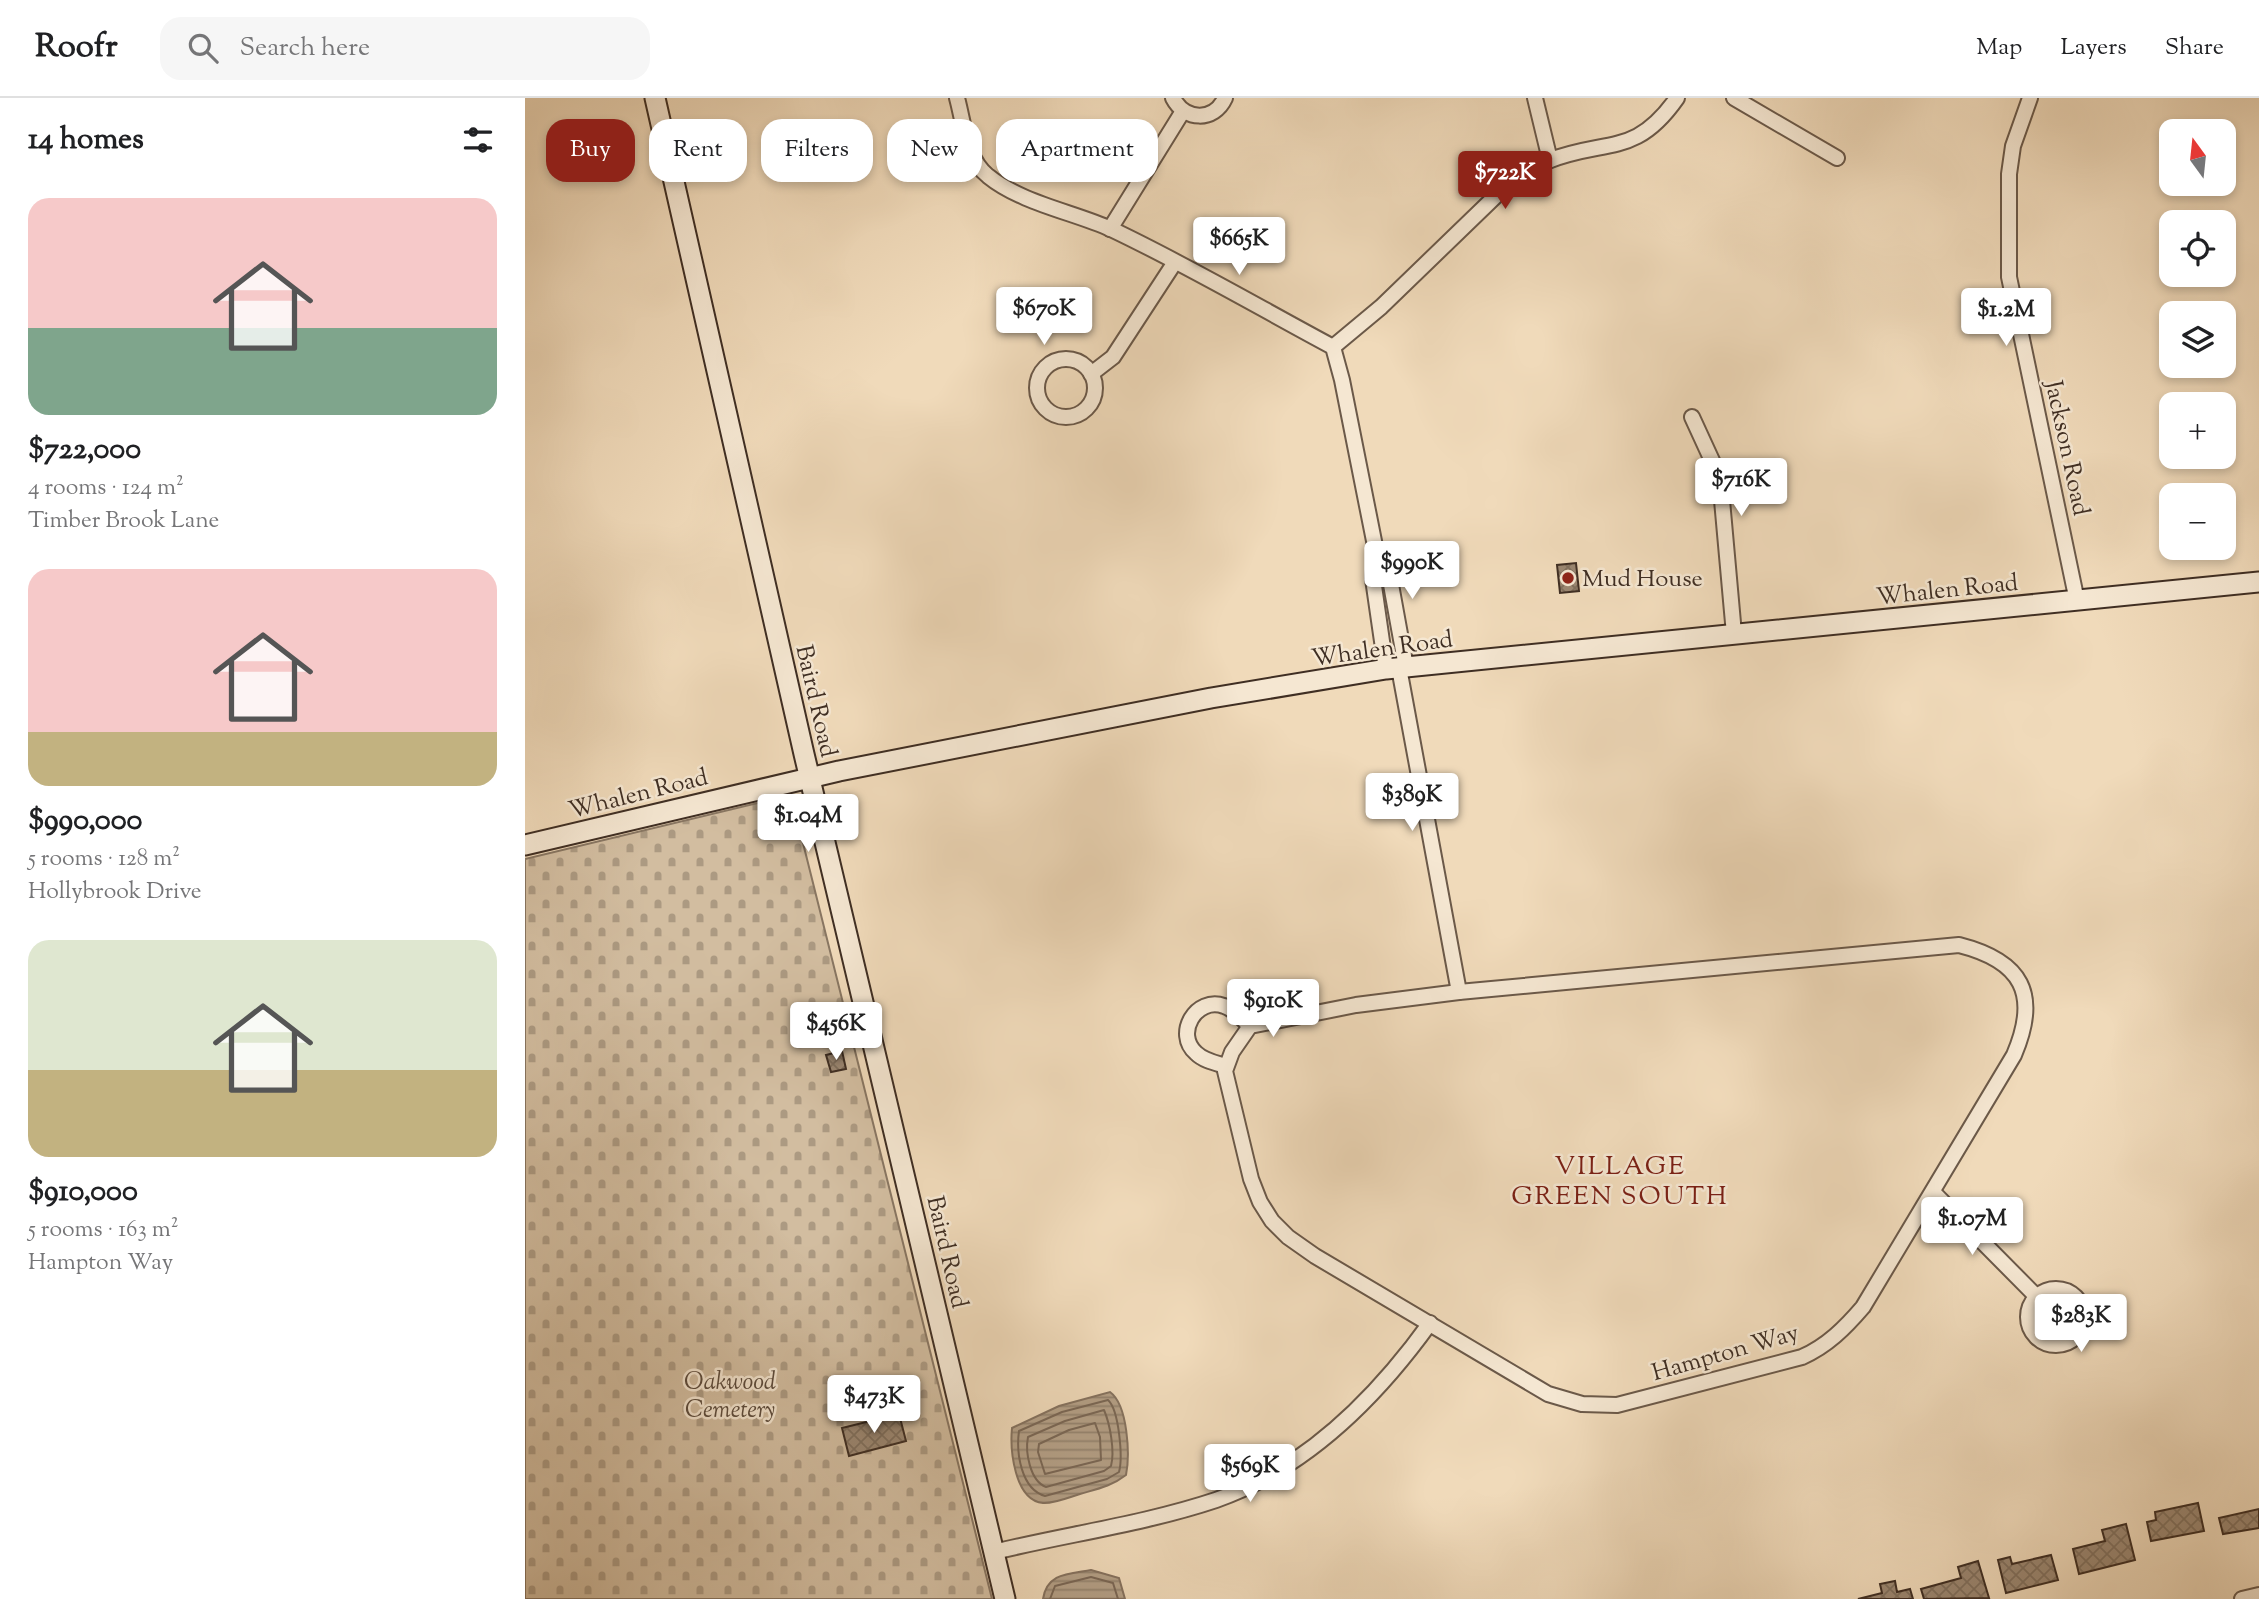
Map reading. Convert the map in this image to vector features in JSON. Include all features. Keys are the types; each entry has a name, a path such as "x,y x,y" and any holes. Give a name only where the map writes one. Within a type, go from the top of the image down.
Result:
{"street":[{"name":"Baird Road","path":"655,98 810,777 1005,1599"},
{"path":"957,98 969,146 976,162 988,176 1016,192 1110,229 1333,347 1376,551 1389,579 1397,668"},
{"path":"1173,98 1183,111 1191,116 1210,114 1218,110 1225,98"},
{"path":"1535,98 1551,160"},
{"path":"1333,347 1381,307 1521,174 1551,160 1622,144 1641,135 1658,123 1677,98"},
{"path":"1734,98 1837,158"},
{"name":"Jackson Road","path":"2030,98 2013,146 2009,174 2009,277 2077,601"},
{"path":"1110,229 1183,111"},
{"path":"1091,374 1113,357 1175,262"},
{"path":"1057,360 1077,361 1091,374 1094,391 1092,400 1079,413 1062,416 1046,408 1040,401 1038,382 1041,373 1057,360"},
{"path":"1692,416 1720,478 1734,635"},
{"path":"1376,551 1373,579 1397,668 1459,992"},
{"name":"Whalen Road","path":"525,845 810,777 1211,698 1397,668 2259,582"},
{"name":"Hampton Way","path":"1226,1066 1226,1078 1251,1179 1260,1202 1272,1221 1288,1237 1315,1256 1548,1394 1581,1404 1617,1405 1802,1357 1828,1342 1846,1326 1863,1307 2014,1055 2026,1026 2028,1009 2022,989 2012,973 1999,960 1982,951 1959,945 1459,992 1356,1005 1249,1026"},
{"path":"1206,1006 1224,1006 1249,1026 1226,1066 1204,1059 1191,1048 1186,1031 1192,1016 1206,1006"},
{"path":"1933,1192 2037,1297"},
{"path":"994,1552 1174,1513 1219,1499 1257,1482 1294,1460 1340,1424 1383,1385 1430,1323"},
{"path":"2242,1599 2259,1595"}],"green space":[{"name":"Oakwood Cemetery","path":"791,795 992,1599 525,1599 525,859"}],"water":[{"path":"1110,1392 1116,1398 1124,1419 1128,1455 1126,1475 1104,1487 1056,1501 1043,1503 1033,1500 1026,1493 1016,1472 1012,1428 1059,1406"},
{"path":"1091,1570 1119,1578 1125,1599 1043,1599 1045,1590 1054,1579"}],"building":[{"name":"Mud House","path":"1576,563 1579,591 1560,593 1557,565"},
{"path":"842,1051 846,1069 831,1072 826,1055"},
{"path":"899,1414 906,1441 849,1456 842,1428"},
{"path":"2198,1503 2204,1531 2151,1541 2147,1522 2156,1520 2155,1512"},
{"path":"2259,1509 2259,1528 2223,1534 2219,1518"},
{"path":"2126,1524 2135,1560 2079,1574 2073,1549 2105,1541 2102,1530"},
{"path":"2051,1555 2058,1580 2006,1593 1998,1560 2010,1557 2012,1564"},
{"path":"1978,1561 1989,1598 1924,1599 1921,1589 1961,1578 1958,1567"},
{"path":"1895,1581 1897,1592 1910,1589 1913,1599 1858,1599 1882,1593 1880,1584"}],"place":[{"name":"Mud House","path":"1568,578"}],"district":[{"name":"VILLAGE GREEN SOUTH","path":"1620,1180"}]}
